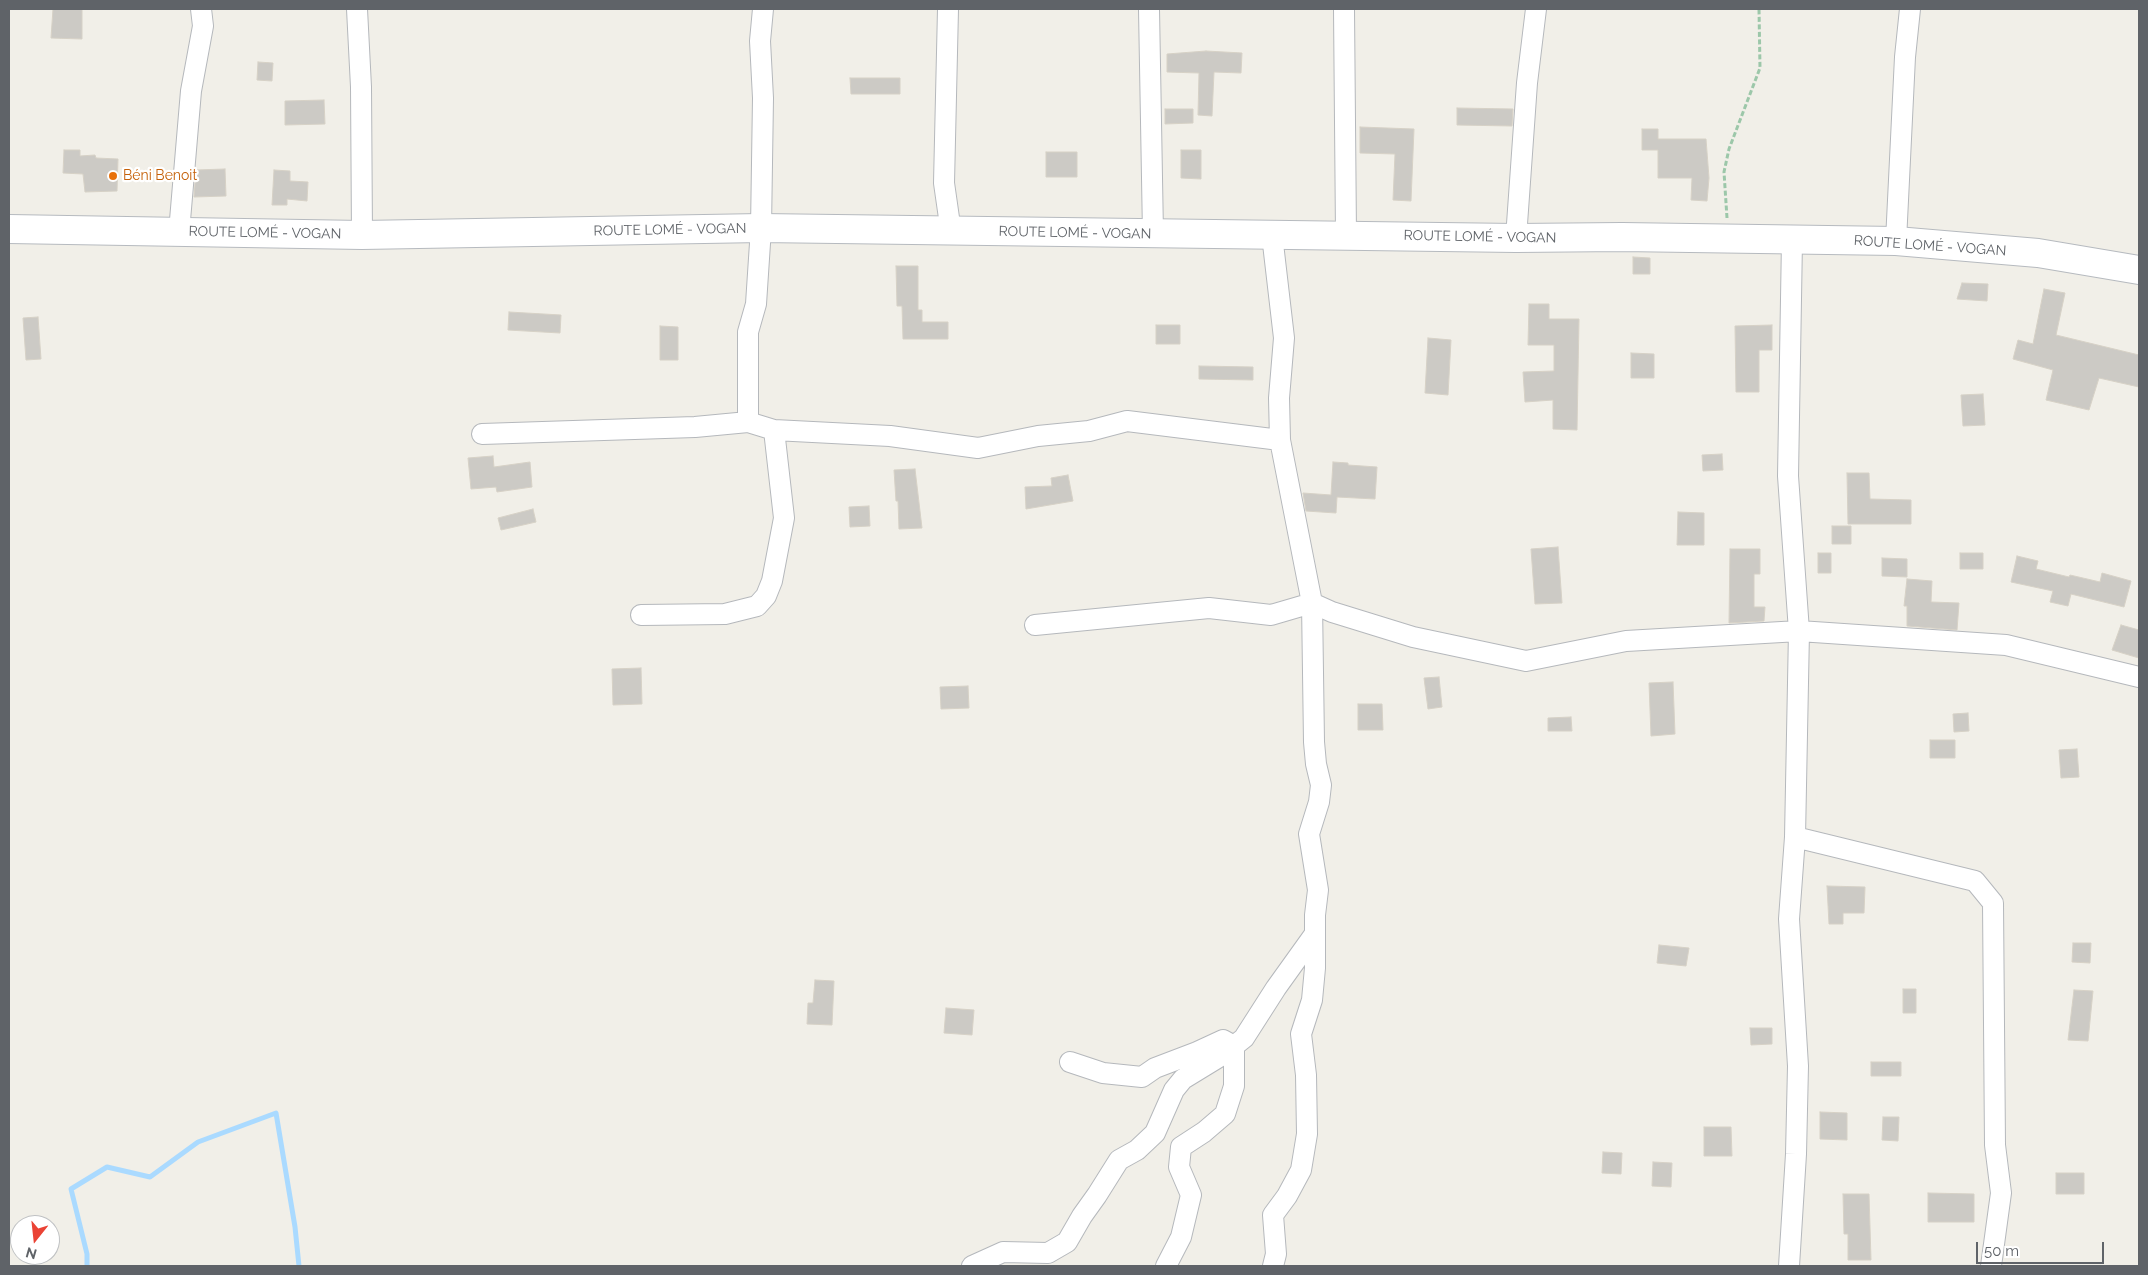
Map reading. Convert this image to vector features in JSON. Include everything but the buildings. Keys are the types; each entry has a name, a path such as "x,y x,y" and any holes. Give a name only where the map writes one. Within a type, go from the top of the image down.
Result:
{"main road":[{"name":"ROUTE LOMÉ - VOGAN","path":"9,229 362,235 761,228 951,232 1896,241 2038,253 2139,270"}],"street":[{"path":"179,232 191,91 203,26 201,9"},
{"path":"357,9 362,235"},
{"path":"748,422 748,332 756,304 761,228 763,98 760,42 763,9"},
{"path":"948,9 944,183 951,232"},
{"path":"1149,9 1153,234"},
{"path":"1344,9 1346,235"},
{"path":"1516,238 1527,83 1536,9"},
{"path":"1896,241 1905,57 1910,9"},
{"path":"1272,235 1284,338 1279,398 1280,440 1312,603 1314,742 1316,764 1321,784 1319,802 1309,834 1318,890 1314,935 1315,968 1312,1000 1301,1034 1306,1075 1307,1134 1301,1170 1287,1196 1273,1215 1276,1254 1273,1266"},
{"path":"1789,1266 1796,1154 1798,1076 1789,919 1795,837 1800,631 1788,476 1792,240"},
{"path":"482,434 695,427 748,422 774,430 890,436 978,448 1038,436 1089,431 1127,422 1280,440"},
{"path":"641,615 725,614 757,606 766,596 772,581 784,518 774,430"},
{"path":"1035,625 1209,608 1271,615 1312,603 1332,612 1413,637 1526,661 1626,642 1800,631 2006,645 2139,676"},
{"path":"1795,837 1975,881 1993,903 1995,1145 2001,1193 1991,1266"},
{"path":"972,1266 1003,1252 1048,1253 1067,1242 1119,1160 1137,1150 1155,1133 1171,1096 1183,1079 1220,1057 1244,1038 1276,988 1314,935"},
{"path":"1070,1062 1104,1073 1142,1077 1155,1068 1224,1040 1234,1046"},
{"path":"1166,1266 1181,1237 1190,1195 1179,1167 1181,1147 1204,1132 1226,1114 1234,1086 1234,1046"}],"path":[{"path":"1726,239 1728,206 1724,172 1729,149 1760,68 1759,9"}],"waterway":[{"path":"87,1266 87,1254 71,1189 107,1167 150,1177 198,1142 276,1113 295,1227 299,1266"}],"place":[{"name":"Béni Benoit","path":"113,176"}]}
